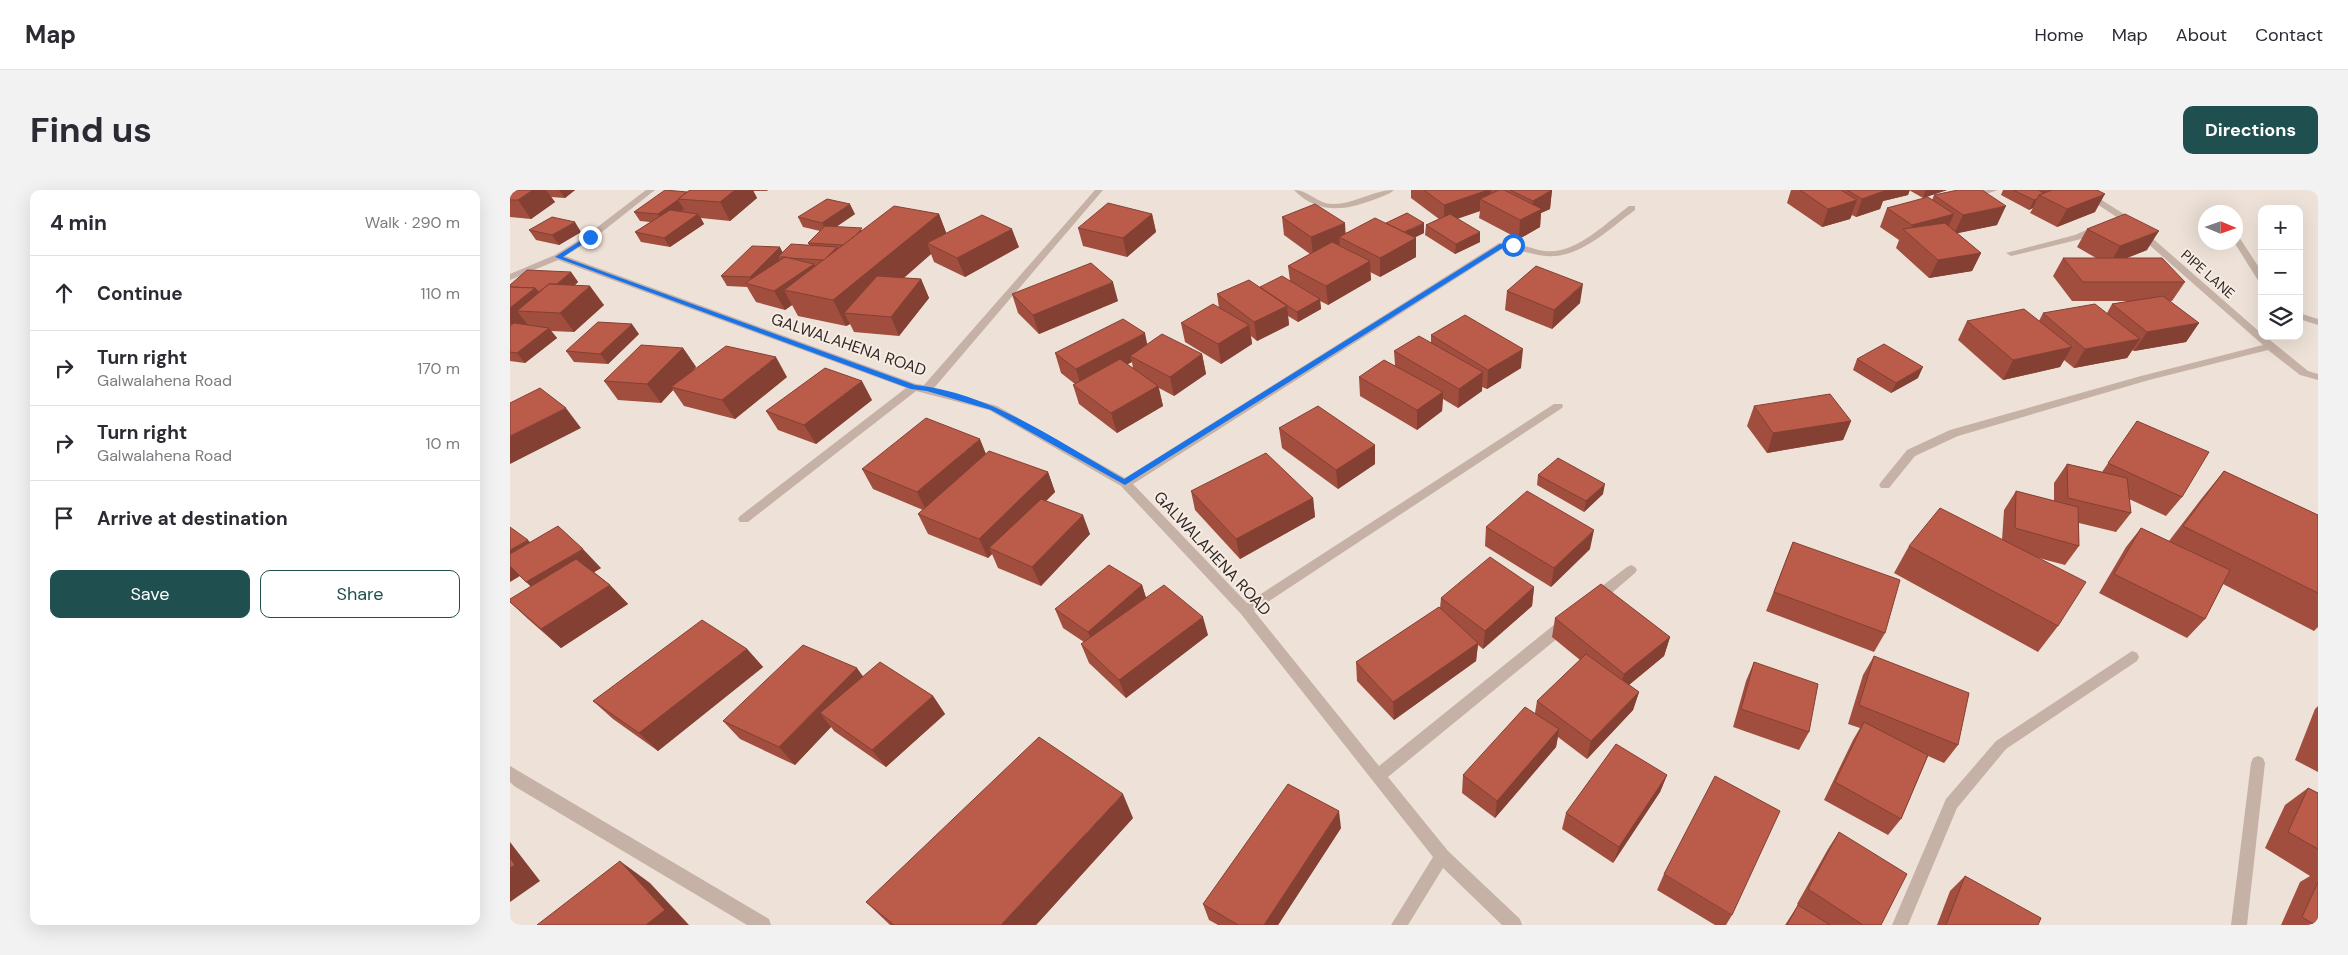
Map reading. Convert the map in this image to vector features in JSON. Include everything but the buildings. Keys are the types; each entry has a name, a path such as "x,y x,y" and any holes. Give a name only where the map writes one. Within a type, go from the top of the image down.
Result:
{"street":[{"path":"510,277 558,257 590,237 651,190"},
{"path":"927,388 1099,190"},
{"path":"1298,190 1318,205 1336,206 1355,203 1390,190"},
{"path":"1958,199 1994,190"},
{"name":"PIPE LANE","path":"2080,190 2119,220 2270,346 2304,372 2318,377"},
{"path":"1125,482 1502,245 1513,245 1548,254 1563,254 1632,208"},
{"path":"2011,253 2078,237 2105,226"},
{"path":"2243,250 2258,274"},
{"name":"GALWALAHENA ROAD","path":"558,257 914,387 927,388 993,408 1125,482 1246,610 1442,856 1514,925"},
{"path":"2303,317 2318,322"},
{"path":"1885,484 1911,453 1954,433 2145,378 2270,346"},
{"path":"744,519 914,387"},
{"path":"1246,610 1558,406"},
{"path":"1378,776 1631,570"},
{"path":"1900,925 1951,804 2001,745 2132,657"},
{"path":"2239,925 2258,763"},
{"path":"510,773 763,925"},
{"path":"1399,925 1442,856"}],"route":[{"path":"590,237 558,257 914,387 927,388 993,408 1125,482 1502,245 1513,245"}]}
